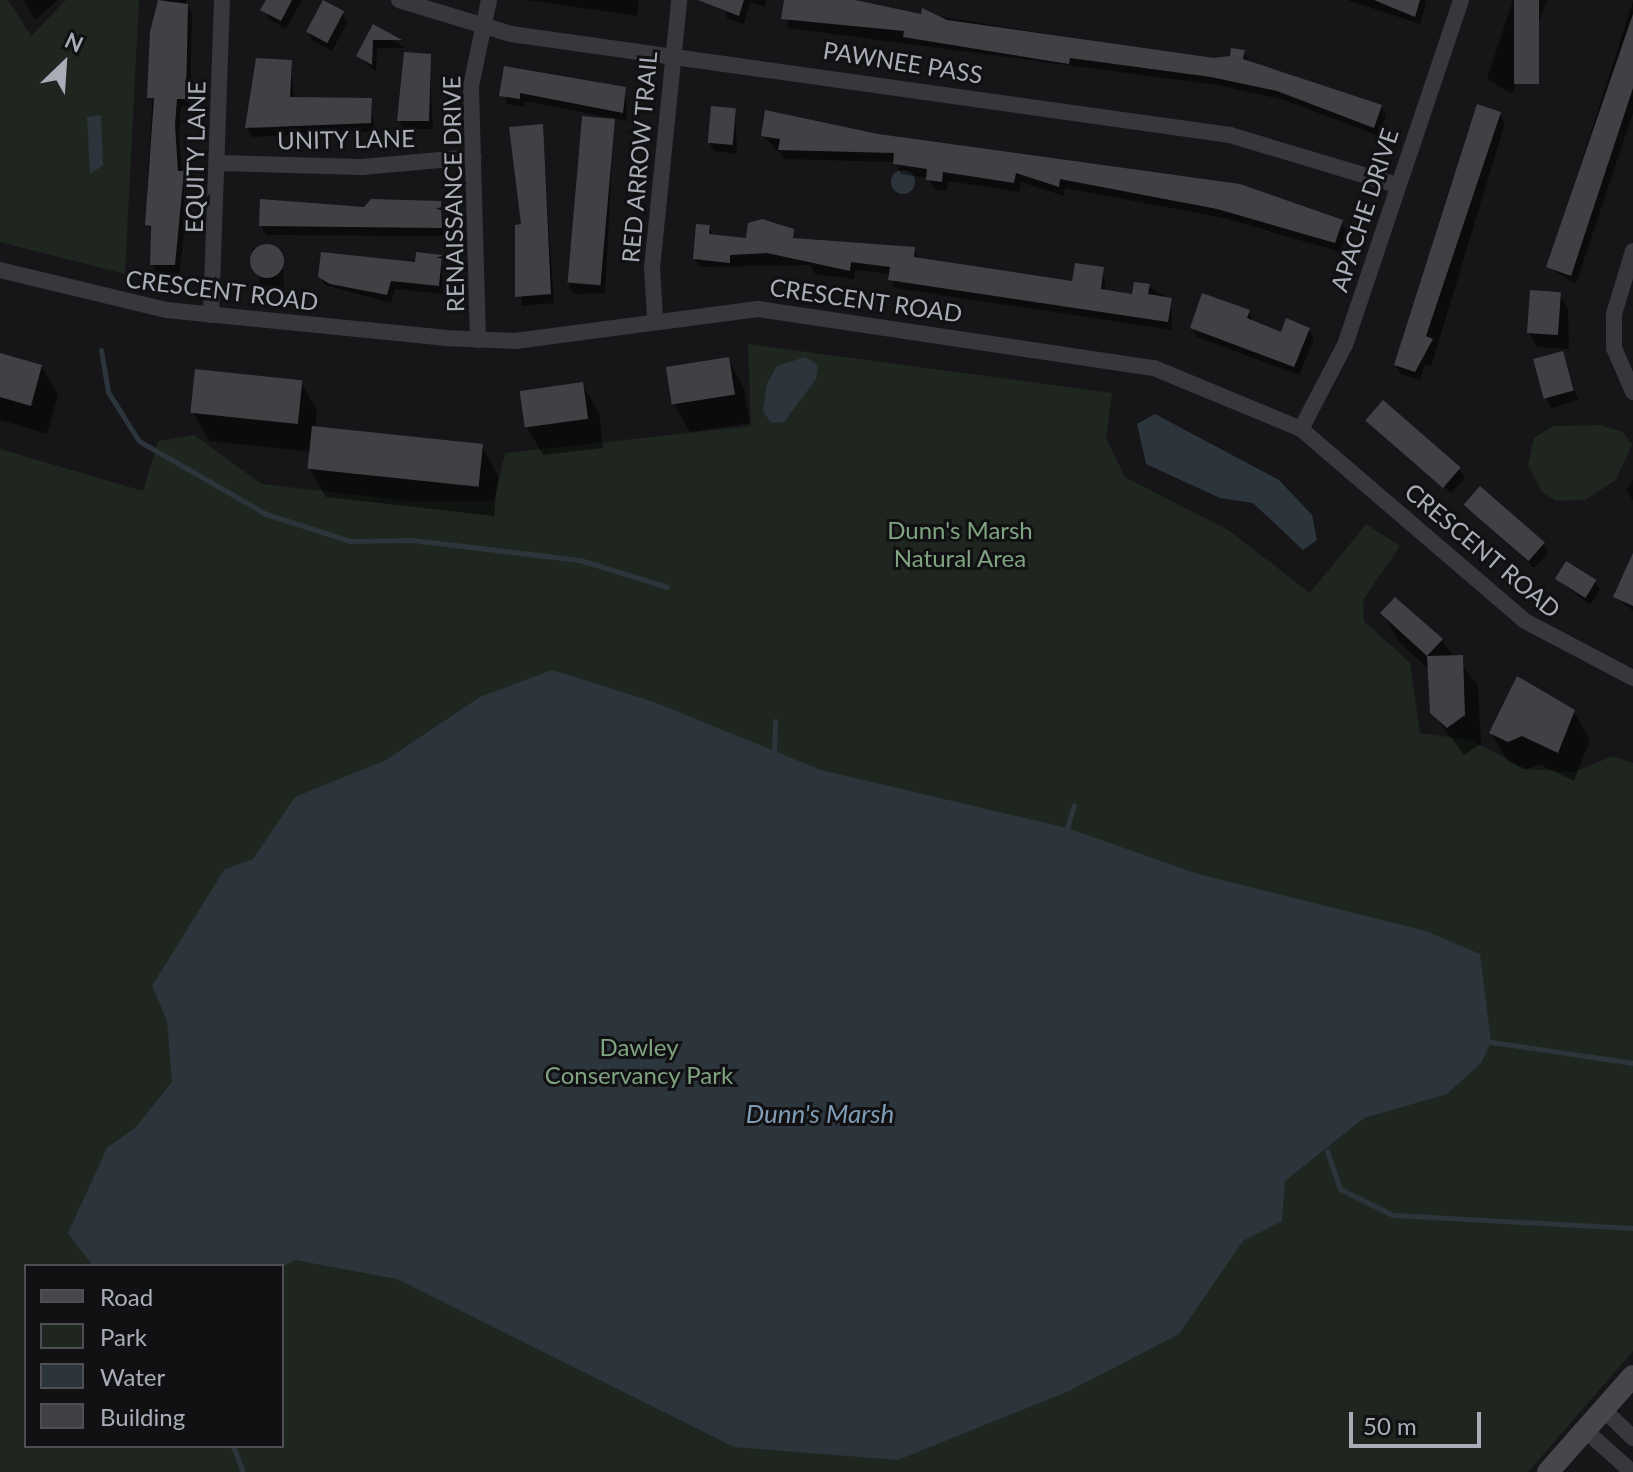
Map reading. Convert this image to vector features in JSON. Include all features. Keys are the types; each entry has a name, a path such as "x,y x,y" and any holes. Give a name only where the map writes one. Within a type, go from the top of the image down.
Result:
{"street":[{"name":"EQUITY LANE","path":"211,315 219,163 222,0"},
{"name":"PAWNEE PASS","path":"399,0 482,29 672,51 1230,135 1397,185"},
{"name":"RENAISSANCE DRIVE","path":"478,340 471,86 489,0"},
{"name":"RED ARROW TRAIL","path":"655,318 652,268 679,0"},
{"name":"APACHE DRIVE","path":"1301,429 1345,345 1461,0"},
{"name":"UNITY LANE","path":"219,163 362,167 474,157"},
{"path":"1633,251 1614,314 1614,348 1633,392"},
{"name":"CRESCENT ROAD","path":"0,270 109,301 211,315 478,340 758,309 1131,362 1227,393 1301,429 1525,621 1633,678"},
{"path":"1548,1472 1633,1376"},
{"path":"1603,1409 1633,1438"},
{"path":"1585,1430 1632,1472"}],"green space":[{"path":"0,0 8,0 31,36 66,0 139,0 125,274 0,242"},
{"name":"Dawley Conservancy Park","path":"748,344 1112,393 1106,438 1125,477 1228,530 1310,593 1366,524 1400,546 1363,600 1364,621 1410,663 1420,733 1470,740 1527,769 1574,772 1613,756 1633,763 1633,1351 1528,1472 0,1472 0,449 143,491 158,441 194,435 262,484 408,501 494,501 505,453 751,426"},
{"path":"1600,425 1623,432 1632,445 1616,480 1585,500 1556,501 1542,492 1528,465 1534,438 1553,426"}],"water":[{"path":"101,115 103,165 90,174 87,117"},
{"path":"903,170 912,173 915,182 912,191 903,194 894,191 891,182 894,173"},
{"path":"805,357 818,365 816,379 784,422 771,423 763,411 767,384 777,366"},
{"path":"1155,414 1279,480 1312,515 1317,540 1303,550 1253,503 1220,498 1146,464 1137,424"},
{"name":"Dunn's Marsh","path":"552,670 654,702 821,770 1067,828 1198,874 1426,931 1480,954 1491,1042 1481,1063 1447,1094 1364,1118 1285,1181 1282,1221 1243,1241 1179,1334 1069,1391 898,1460 734,1447 397,1279 295,1260 284,1266 91,1264 68,1233 107,1148 136,1127 172,1082 167,1021 152,986 224,870 253,859 295,797 386,760 480,697"}],"building":[{"path":"158,0 188,4 186,99 177,99 175,125 178,171 184,171 175,265 150,265 151,226 145,225 154,98 147,98 150,32"},
{"path":"266,0 292,0 281,21 260,10"},
{"path":"323,0 344,11 327,43 306,32"},
{"path":"698,0 744,0 739,16"},
{"path":"784,0 855,0 921,14 922,8 947,20 1214,58 1230,56 1231,48 1245,50 1243,59 1382,105 1374,128 1277,91 1211,77 1070,58 1069,64 903,37 904,31 781,19"},
{"path":"1374,0 1420,0 1415,17"},
{"path":"1514,0 1539,0 1539,84 1514,84"},
{"path":"1633,14 1633,88 1571,276 1546,267"},
{"path":"373,24 402,40 373,40 372,65 356,56"},
{"path":"404,52 431,54 429,121 397,121"},
{"path":"256,58 292,60 290,97 372,98 371,123 245,128"},
{"path":"504,66 626,87 623,113 520,93 520,99 499,96"},
{"path":"1477,104 1501,112 1426,336 1433,339 1415,372 1394,365"},
{"path":"711,106 736,108 733,145 708,143"},
{"path":"765,110 878,134 1240,184 1343,220 1335,243 1217,209 1060,179 1059,187 1016,173 1014,183 943,172 942,182 926,180 927,169 893,164 894,153 778,150 780,139 761,136"},
{"path":"582,116 615,119 600,285 568,282"},
{"path":"543,124 551,294 515,297 515,225 521,224 509,127"},
{"path":"260,199 364,207 371,199 441,201 442,228 259,226"},
{"path":"762,219 794,229 793,238 915,247 914,257 1072,281 1075,263 1104,267 1101,289 1132,294 1134,282 1150,284 1148,294 1172,298 1168,322 888,280 890,267 851,262 850,271 767,253 730,255 730,263 693,259 696,224 710,225 709,234 746,238 748,223"},
{"path":"267,244 279,249 284,261 279,273 267,278 255,273 250,261 255,249"},
{"path":"321,252 415,262 416,252 442,255 439,286 391,281 387,295 330,284 318,277"},
{"path":"1530,290 1561,292 1558,335 1527,333"},
{"path":"1202,293 1250,310 1247,318 1281,332 1286,318 1310,328 1294,367 1190,328"},
{"path":"1563,351 1574,391 1544,399 1533,359"},
{"path":"0,353 42,365 31,406 0,397"},
{"path":"729,357 735,395 672,405 666,367"},
{"path":"195,369 302,380 298,424 190,413"},
{"path":"583,382 588,419 525,428 520,391"},
{"path":"1383,400 1461,468 1443,488 1365,420"},
{"path":"312,426 483,444 479,487 308,469"},
{"path":"1480,486 1545,542 1529,561 1464,505"},
{"path":"1633,553 1633,606 1613,597"},
{"path":"1566,561 1597,580 1585,598 1555,579"},
{"path":"1395,597 1443,639 1427,656 1380,613"},
{"path":"1463,655 1465,715 1447,728 1430,713 1427,656"},
{"path":"1517,676 1575,710 1558,753 1522,736 1508,742 1489,733"}],"waterway":[{"path":"101,350 108,392 139,441 266,514 350,541 412,540 580,560 667,587"},
{"path":"774,752 775,721"},
{"path":"1067,828 1074,805"},
{"path":"1491,1042 1633,1063"},
{"path":"1327,1151 1340,1189 1393,1215 1633,1228"},
{"path":"234,1448 243,1472"}],"park label":[{"name":"Dunn's Marsh Natural Area","path":"960,544"}]}
